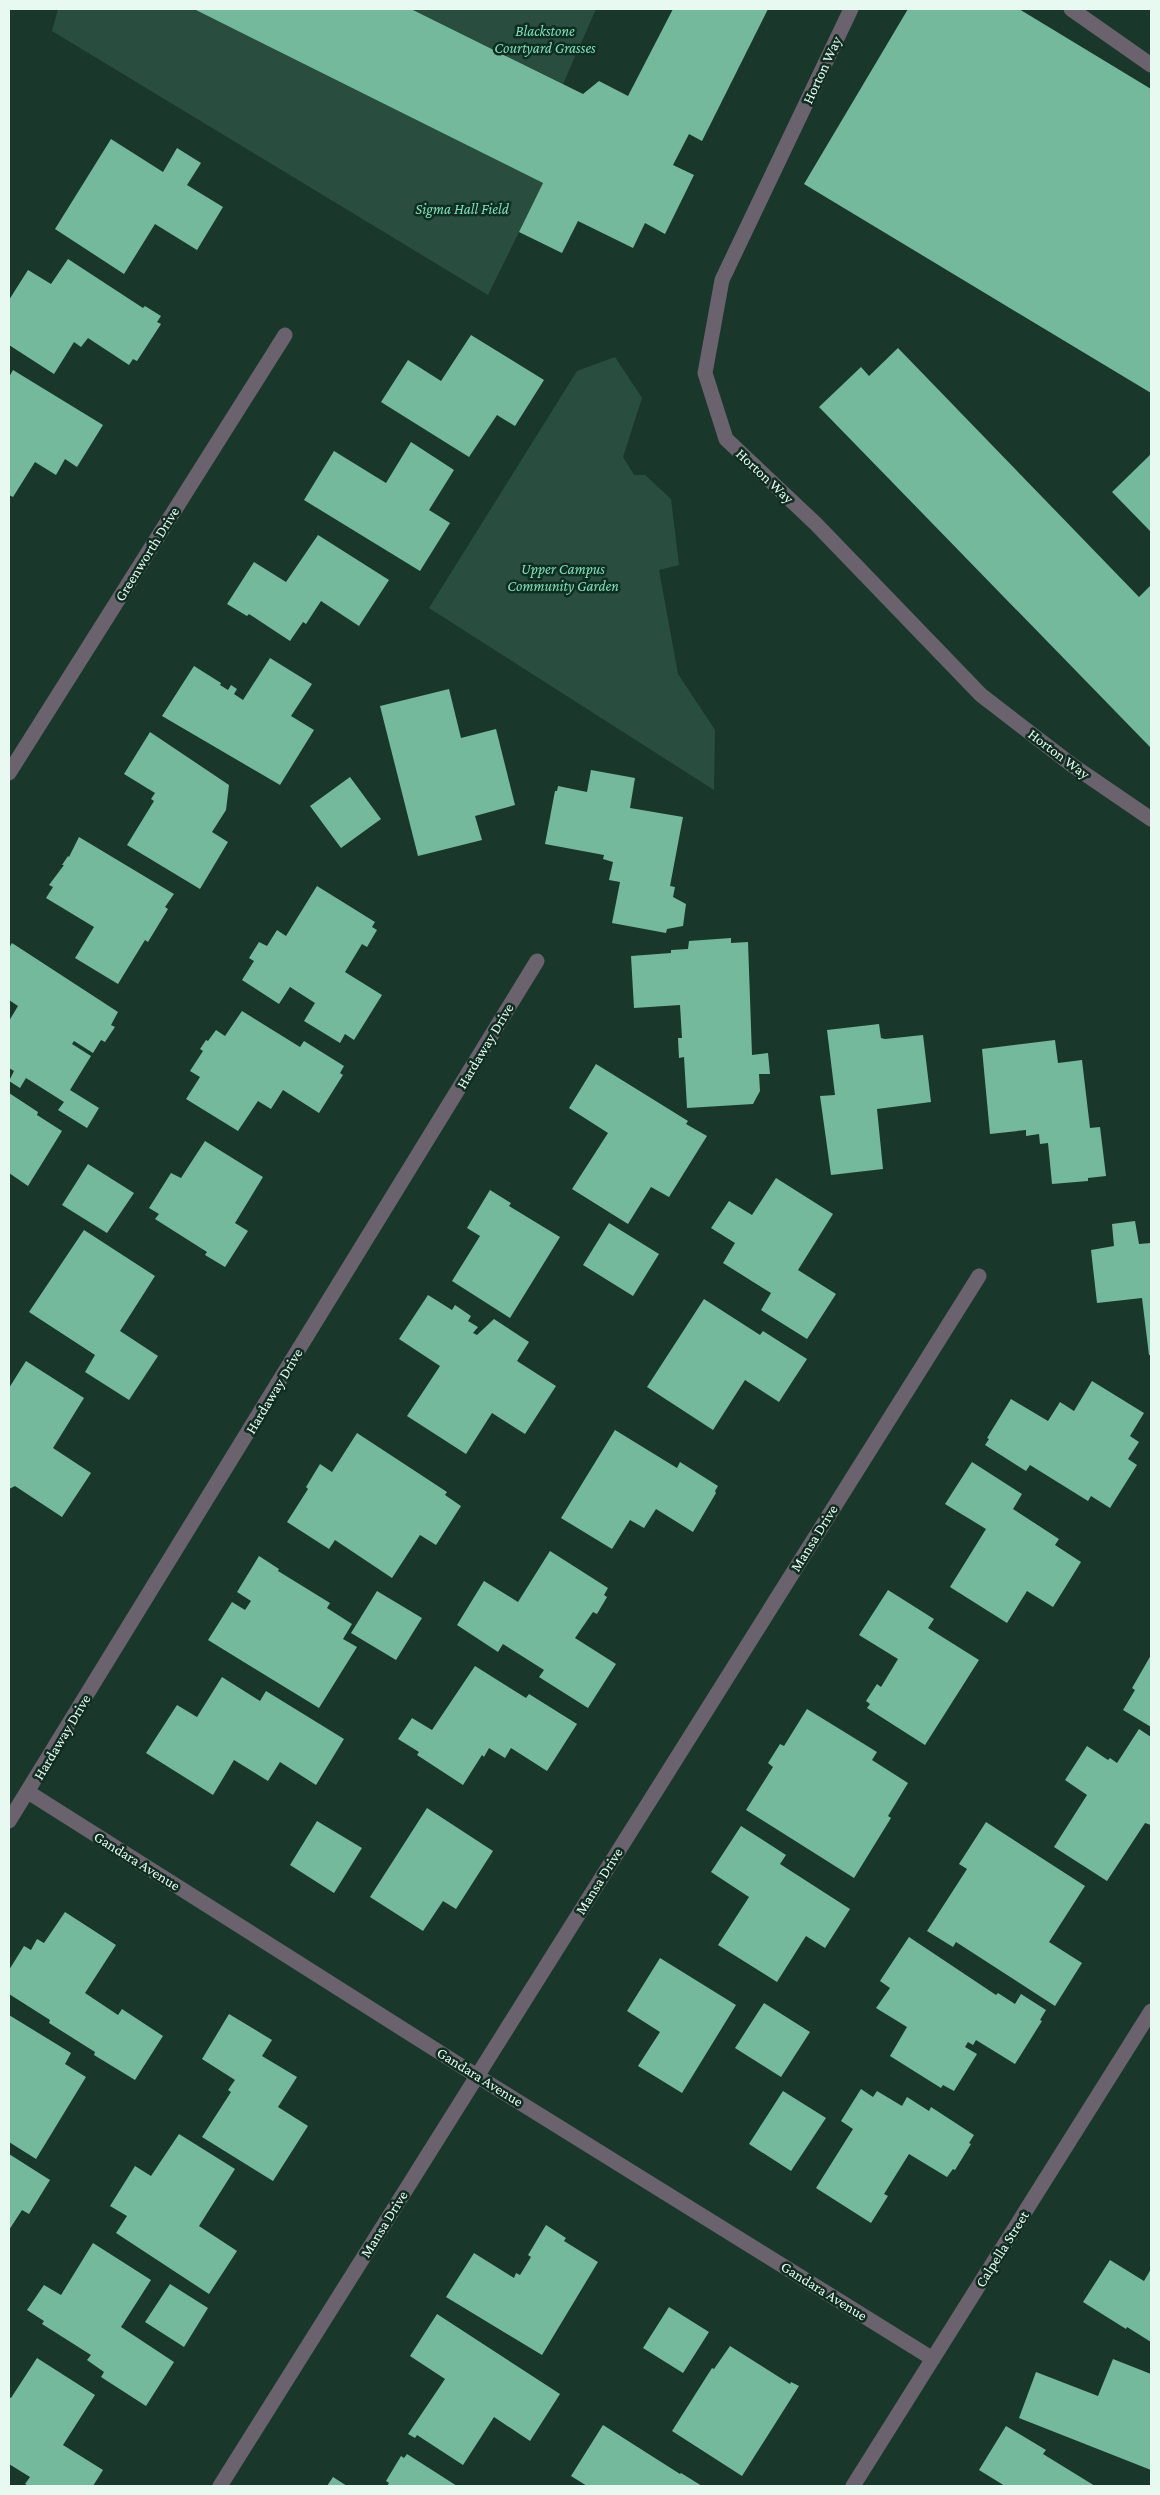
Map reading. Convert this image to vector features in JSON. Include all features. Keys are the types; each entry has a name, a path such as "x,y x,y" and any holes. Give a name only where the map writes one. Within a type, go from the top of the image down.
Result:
{"street":[{"name":"Horton Way","path":"851,9 722,280 705,373 726,439 816,524 981,695 1072,765 1151,819"},
{"path":"1071,9 1151,65"},
{"name":"Greenworth Drive","path":"9,773 285,335"},
{"name":"Hardaway Drive","path":"9,1821 537,961"},
{"name":"Mansa Drive","path":"220,2486 978,1276"},
{"name":"Gandara Avenue","path":"28,1792 477,2076 933,2358"},
{"name":"Calpella Street","path":"853,2486 1151,2011"}],"green space":[{"name":"Sigma Hall Field","path":"58,9 198,9 543,183 488,295 52,31"},
{"name":"Blackstone Courtyard Grasses","path":"411,9 596,9 563,84"},
{"name":"Upper Campus Community Garden","path":"615,357 642,398 623,457 634,475 645,475 671,499 679,565 659,570 678,674 715,730 714,790 429,608 577,371"}],"building":[{"path":"194,9 411,9 583,94 599,81 628,96 673,9 768,9 702,141 689,134 673,165 694,175 665,234 645,223 633,248 578,221 562,253 519,232 543,183"},
{"path":"908,9 1019,9 1151,89 1151,393 804,184"},
{"path":"111,139 163,172 177,148 201,163 187,185 223,207 197,250 155,224 124,274 55,229"},
{"path":"68,259 143,308 145,306 161,316 157,322 161,324 137,361 133,359 129,365 88,338 81,347 74,342 54,374 9,345 9,300 28,270 51,284"},
{"path":"471,335 544,380 515,426 497,415 469,457 381,402 408,360 441,381"},
{"path":"898,348 1139,597 1151,585 1151,748 819,407 861,367 869,376"},
{"path":"13,370 103,425 77,467 65,459 56,475 35,462 13,497 9,495 9,377"},
{"path":"411,442 454,470 429,510 450,523 420,571 304,500 334,451 386,483"},
{"path":"1151,454 1151,532 1112,492"},
{"path":"318,535 389,580 359,626 321,601 306,624 303,622 290,641 249,614 247,616 227,604 254,562 286,582"},
{"path":"270,658 312,684 291,716 314,730 280,785 162,716 194,666 221,683 220,685 228,690 231,685 237,689 234,694 243,700"},
{"path":"449,689 461,738 496,729 515,805 475,816 482,840 418,856 380,706"},
{"path":"150,732 229,785 226,810 212,832 228,842 200,889 127,845 154,801 151,799 155,793 124,774"},
{"path":"591,770 635,778 630,808 683,817 670,886 675,887 673,897 686,904 683,926 667,929 666,933 612,923 620,882 609,880 613,862 603,859 604,855 545,844 555,791 557,791 558,786 587,792"},
{"path":"350,777 381,819 341,848 310,806"},
{"path":"79,837 174,894 165,907 168,909 148,942 145,940 118,984 75,958 94,927 46,898 53,887 49,885 69,857"},
{"path":"317,886 375,922 372,927 377,930 367,947 362,944 345,972 382,995 354,1040 345,1034 340,1043 304,1021 315,1003 290,987 279,1004 242,980 254,961 249,958 259,942 267,946 277,930 286,936"},
{"path":"731,938 731,943 748,942 752,1055 768,1053 770,1074 759,1074 760,1091 753,1104 687,1108 684,1057 679,1058 678,1038 682,1038 680,1005 634,1008 631,956 671,953 671,950 688,949 689,941"},
{"path":"12,943 118,1012 111,1025 115,1027 105,1042 101,1040 93,1053 74,1041 72,1044 91,1056 70,1090 99,1108 87,1128 58,1110 64,1102 26,1078 20,1088 9,1081 14,1071 9,1068 9,1021 18,1006 9,1000 9,948"},
{"path":"242,1011 300,1047 304,1041 344,1066 340,1073 343,1075 319,1113 283,1090 271,1109 258,1101 238,1131 186,1099 200,1077 190,1071 203,1051 200,1049 216,1030 225,1036"},
{"path":"879,1024 881,1038 885,1039 923,1035 931,1102 877,1109 883,1169 831,1175 820,1096 835,1095 827,1030"},
{"path":"1055,1040 1058,1063 1082,1060 1090,1128 1100,1127 1106,1176 1088,1178 1088,1181 1052,1184 1048,1143 1040,1144 1039,1134 1026,1136 1026,1130 990,1134 982,1049"},
{"path":"596,1064 688,1121 686,1124 707,1136 669,1197 651,1187 628,1224 572,1189 608,1133 569,1108"},
{"path":"9,1093 38,1112 37,1115 62,1131 28,1186 9,1173"},
{"path":"205,1141 263,1177 235,1223 248,1231 225,1267 205,1255 207,1252 155,1219 159,1214 149,1208 171,1173 181,1178"},
{"path":"88,1164 134,1193 107,1233 62,1205"},
{"path":"776,1178 833,1214 798,1270 836,1294 807,1339 761,1310 771,1293 723,1263 735,1243 711,1228 729,1201 752,1215"},
{"path":"490,1190 511,1203 509,1206 560,1237 510,1318 452,1281 480,1236 467,1228"},
{"path":"1135,1221 1139,1244 1151,1243 1151,1355 1149,1355 1142,1298 1097,1303 1091,1250 1114,1246 1112,1224"},
{"path":"609,1223 659,1254 633,1296 583,1265"},
{"path":"84,1230 155,1276 120,1331 158,1356 129,1400 85,1372 95,1355 29,1312"},
{"path":"428,1295 452,1310 455,1305 471,1316 468,1321 478,1327 473,1333 477,1335 494,1319 529,1342 517,1361 556,1386 525,1434 492,1413 466,1454 407,1416 440,1366 399,1339"},
{"path":"704,1299 760,1335 763,1331 807,1359 779,1402 745,1380 713,1430 647,1387"},
{"path":"26,1361 84,1398 53,1448 91,1473 62,1517 15,1486 9,1489 9,1388"},
{"path":"1092,1381 1144,1413 1130,1436 1139,1442 1128,1459 1137,1465 1110,1508 1091,1496 1088,1501 1030,1465 1026,1471 985,1445 989,1439 987,1438 1011,1399 1048,1421 1060,1402 1074,1411"},
{"path":"615,1430 677,1468 680,1462 718,1486 715,1491 716,1493 693,1532 656,1509 644,1528 630,1520 612,1549 561,1518"},
{"path":"357,1433 447,1492 445,1495 461,1506 436,1545 420,1535 392,1578 335,1540 329,1549 287,1522 308,1489 306,1487 320,1464 332,1472"},
{"path":"972,1462 1022,1494 1013,1509 1059,1539 1055,1545 1081,1562 1053,1607 1027,1591 1007,1623 950,1587 986,1529 945,1504"},
{"path":"550,1551 608,1588 604,1595 607,1597 597,1614 593,1612 575,1638 616,1664 588,1708 539,1677 544,1670 503,1644 498,1652 457,1625 484,1581 518,1602"},
{"path":"259,1556 279,1569 278,1571 330,1603 327,1608 352,1624 343,1639 357,1647 319,1708 208,1640 232,1602 245,1610 251,1601 237,1592"},
{"path":"888,1590 934,1619 928,1628 979,1660 925,1745 867,1708 870,1704 866,1701 877,1684 881,1687 898,1659 859,1635"},
{"path":"377,1591 422,1618 396,1660 351,1633"},
{"path":"1151,1655 1151,1727 1123,1710 1135,1690 1132,1688"},
{"path":"475,1666 526,1698 529,1694 577,1724 547,1771 511,1748 505,1758 489,1748 484,1757 482,1755 463,1785 417,1755 419,1752 398,1739 412,1718 432,1730"},
{"path":"222,1677 260,1701 266,1691 344,1739 316,1785 280,1762 268,1781 234,1760 213,1795 146,1753 177,1705 197,1717"},
{"path":"807,1709 877,1752 872,1760 908,1783 888,1816 891,1818 854,1878 746,1810 773,1767 768,1763 780,1744 784,1746"},
{"path":"1139,1729 1151,1737 1151,1825 1145,1823 1107,1881 1054,1847 1087,1795 1065,1780 1087,1746 1108,1760 1110,1758 1117,1763"},
{"path":"427,1808 493,1851 456,1909 443,1901 423,1931 370,1897"},
{"path":"317,1821 362,1848 334,1893 290,1865"},
{"path":"986,1822 1085,1886 1049,1942 1082,1963 1055,2006 956,1942 953,1947 927,1931 967,1869 959,1864"},
{"path":"741,1826 786,1855 780,1864 850,1909 825,1948 806,1936 777,1982 718,1945 749,1897 711,1872"},
{"path":"65,1912 116,1945 85,1993 118,2015 122,2009 163,2036 135,2080 94,2055 95,2052 49,2023 50,2020 9,1994 9,1970 24,1946 31,1950 37,1939 44,1943"},
{"path":"909,1937 996,1995 998,1993 1015,2004 1021,1994 1046,2010 1040,2020 1042,2021 1015,2064 976,2040 973,2045 968,2042 965,2047 977,2054 954,2091 943,2085 941,2088 890,2056 907,2027 876,2008 890,1988 880,1981"},
{"path":"660,1958 736,2005 682,2093 638,2066 660,2032 627,2011"},
{"path":"764,2003 810,2032 781,2077 735,2048"},
{"path":"229,2014 272,2040 262,2056 297,2077 278,2107 308,2126 273,2181 202,2137 231,2092 228,2090 235,2080 202,2059"},
{"path":"9,2015 71,2053 65,2064 86,2077 36,2159 9,2142"},
{"path":"861,2089 873,2097 877,2091 902,2106 907,2097 929,2111 931,2107 974,2135 969,2143 971,2144 955,2170 953,2169 947,2177 909,2154 884,2194 888,2196 871,2223 816,2188 853,2129 841,2121"},
{"path":"783,2091 826,2118 791,2171 749,2144"},
{"path":"179,2134 235,2169 199,2226 237,2251 209,2294 116,2233 127,2216 110,2206 135,2166 151,2176"},
{"path":"9,2154 50,2180 29,2214 22,2210 9,2230"},
{"path":"546,2225 566,2238 564,2241 598,2262 542,2355 446,2297 474,2253 514,2278 516,2273 520,2275 531,2257 528,2255"},
{"path":"93,2243 151,2280 121,2327 174,2362 146,2406 101,2377 104,2372 87,2360 91,2355 42,2324 44,2321 27,2310 44,2285 61,2295"},
{"path":"1110,2260 1144,2281 1151,2269 1151,2342 1083,2302"},
{"path":"170,2284 208,2308 184,2347 145,2322"},
{"path":"669,2307 709,2332 683,2373 643,2348"},
{"path":"437,2314 560,2394 530,2441 494,2417 463,2465 417,2435 415,2438 408,2434 445,2379 410,2356"},
{"path":"730,2346 790,2384 791,2382 799,2386 742,2476 672,2431 712,2368 714,2369"},
{"path":"37,2358 95,2395 63,2445 103,2470 93,2486 29,2486 25,2484 30,2477 9,2464 9,2397 11,2398"},
{"path":"1113,2359 1151,2374 1151,2470 1019,2418 1036,2372 1098,2396"},
{"path":"603,2425 702,2486 587,2486 571,2476"},
{"path":"1006,2426 1046,2450 1043,2454 1095,2486 1005,2486 979,2470"},
{"path":"407,2454 457,2486 387,2486 389,2483 386,2481 401,2456 404,2458"},
{"path":"333,2477 347,2486 327,2486"}]}
